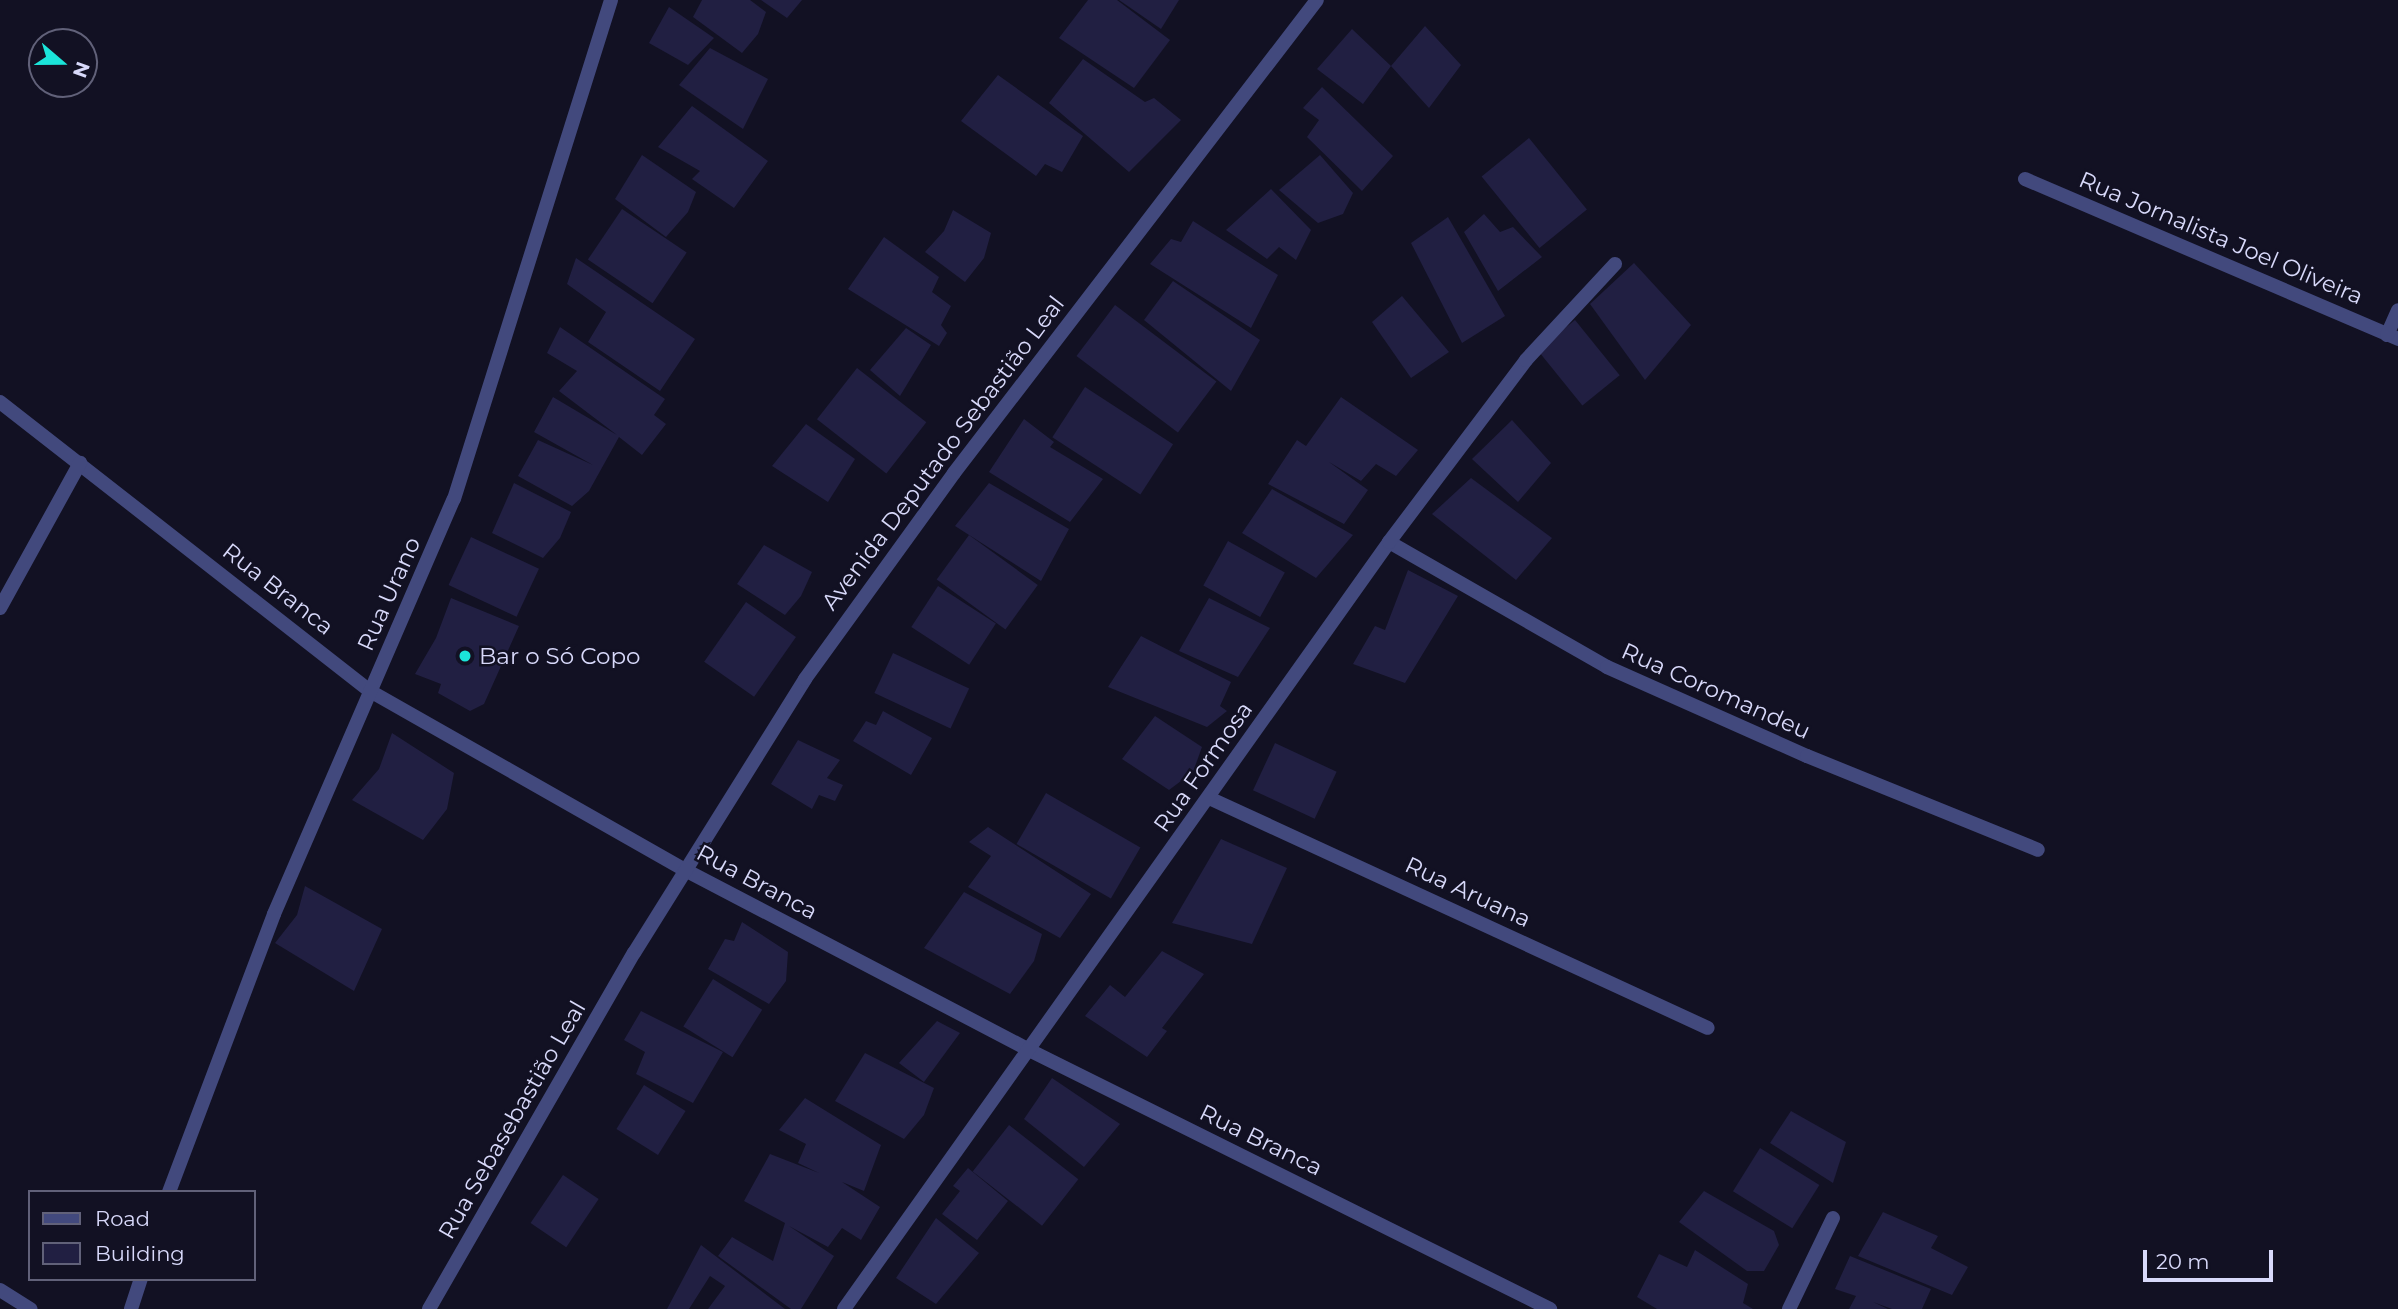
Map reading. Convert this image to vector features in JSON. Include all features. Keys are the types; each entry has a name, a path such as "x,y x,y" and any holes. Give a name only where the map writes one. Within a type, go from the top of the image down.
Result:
{"street":[{"name":"Rua Urano","path":"170,1190 274,914 454,499 611,0"},
{"name":"Avenida Deputado Sebastião Leal","path":"634,953 813,668 962,462 1317,0"},
{"name":"Rua Jornalista Joel Oliveira","path":"2025,179 2392,337"},
{"name":"Rua Formosa","path":"844,1309 1389,542 1527,360 1615,264"},
{"path":"2392,337 2398,310"},
{"name":"Rua Branca","path":"0,402 370,691 687,871 1030,1050 1550,1309"},
{"path":"0,608 80,463"},
{"name":"Rua Coromandeu","path":"1389,542 1606,667 1807,756 2038,850"},
{"name":"Rua Aruana","path":"1209,798 1707,1028"},
{"name":"Rua Sebasebastião Leal","path":"429,1309 634,953"},
{"path":"1789,1309 1833,1217"},
{"path":"131,1309 140,1281"},
{"path":"0,1290 30,1309"}],"building":[{"path":"702,0 750,0 766,12 758,34 742,53 693,17"},
{"path":"761,0 802,0 787,18"},
{"path":"1088,0 1117,0 1170,40 1134,88 1059,38"},
{"path":"1119,0 1179,0 1161,29"},
{"path":"669,7 714,38 688,65 649,43"},
{"path":"1425,26 1461,65 1429,108 1391,66"},
{"path":"1352,29 1391,66 1363,104 1317,69"},
{"path":"710,48 768,79 743,129 679,85"},
{"path":"1083,59 1145,102 1154,98 1181,120 1129,172 1049,103"},
{"path":"998,75 1083,136 1062,172 1045,164 1036,176 961,121"},
{"path":"1322,87 1393,156 1362,191 1307,137 1319,120 1303,108"},
{"path":"692,106 768,161 734,208 692,179 700,171 658,147"},
{"path":"1529,138 1587,209 1539,248 1482,176"},
{"path":"642,155 696,192 688,212 666,237 615,199"},
{"path":"1320,155 1353,193 1343,214 1318,223 1279,190"},
{"path":"1271,189 1311,230 1296,260 1279,247 1267,259 1226,230"},
{"path":"622,209 687,253 653,303 588,260"},
{"path":"953,210 991,233 984,258 965,282 925,252 944,231"},
{"path":"1484,214 1500,232 1513,227 1542,257 1498,291 1464,232"},
{"path":"1448,217 1505,316 1462,343 1411,243"},
{"path":"1193,221 1278,275 1251,328 1150,264 1171,239 1181,242"},
{"path":"884,237 939,277 932,292 951,306 941,325 947,333 939,346 848,289"},
{"path":"576,258 695,339 660,391 588,342 606,312 567,284"},
{"path":"1634,263 1691,325 1645,380 1590,304"},
{"path":"1173,281 1260,340 1231,391 1144,320"},
{"path":"1402,296 1449,352 1411,378 1372,322"},
{"path":"1115,305 1216,381 1178,433 1076,356"},
{"path":"1575,320 1620,375 1582,405 1538,350"},
{"path":"560,327 665,399 654,415 666,424 642,455 619,437 589,491 572,506 518,476 538,440 593,465 534,432 553,397 617,435 559,391 577,371 547,353"},
{"path":"906,328 931,345 900,396 870,370"},
{"path":"857,368 926,422 886,473 817,419"},
{"path":"1085,387 1173,444 1140,495 1052,437"},
{"path":"1341,397 1418,450 1396,476 1376,464 1361,481 1329,462 1368,490 1344,524 1268,484 1297,440 1306,446"},
{"path":"1024,419 1054,442 1050,447 1103,479 1070,522 989,472"},
{"path":"1512,420 1551,463 1518,502 1472,459"},
{"path":"806,424 855,459 828,502 772,466"},
{"path":"1471,478 1552,538 1516,580 1432,514"},
{"path":"514,483 571,512 560,538 543,558 492,533"},
{"path":"989,483 1069,529 1041,581 955,526"},
{"path":"1272,489 1353,535 1316,578 1242,533"},
{"path":"969,535 1038,585 1005,629 937,579"},
{"path":"471,537 539,569 517,617 449,585"},
{"path":"1228,541 1285,573 1260,617 1203,586"},
{"path":"764,545 812,572 801,596 785,615 737,584"},
{"path":"1408,570 1458,596 1405,683 1353,664 1375,626 1385,630"},
{"path":"938,586 996,624 969,665 911,627"},
{"name":"Bar o Só Copo","path":"451,598 519,626 484,704 470,711 438,693 441,684 415,674 436,638"},
{"path":"1209,598 1270,628 1238,677 1179,651"},
{"path":"746,602 796,637 754,697 704,662"},
{"path":"1141,636 1231,682 1220,706 1227,711 1207,727 1108,687"},
{"path":"893,653 969,688 951,728 874,693"},
{"path":"883,711 932,738 911,775 853,741 866,721 876,725"},
{"path":"1155,716 1202,747 1193,772 1169,790 1122,759"},
{"path":"392,733 454,773 447,809 423,840 352,800 379,769"},
{"path":"798,740 840,760 827,778 843,785 835,801 819,795 812,809 771,784"},
{"path":"1275,743 1337,772 1315,819 1253,790"},
{"path":"1046,793 1140,848 1111,899 1016,844"},
{"path":"988,827 1091,894 1060,938 968,887 991,856 969,842"},
{"path":"1221,839 1287,868 1252,944 1172,923"},
{"path":"305,886 382,929 354,991 275,943 297,915"},
{"path":"964,892 1042,934 1034,961 1010,994 924,948"},
{"path":"742,922 788,952 786,981 769,1004 708,969 725,939 734,941"},
{"path":"1162,951 1204,974 1162,1028 1167,1031 1147,1057 1085,1016 1110,985 1125,997"},
{"path":"713,979 762,1010 733,1057 683,1026"},
{"path":"641,1011 723,1052 693,1103 636,1074 645,1052 624,1040"},
{"path":"937,1021 960,1033 924,1082 899,1063"},
{"path":"865,1053 934,1088 924,1115 904,1139 835,1101"},
{"path":"1052,1078 1120,1124 1084,1167 1024,1119"},
{"path":"644,1085 686,1111 658,1155 616,1129"},
{"path":"805,1098 881,1145 864,1191 842,1182 880,1207 861,1240 842,1228 828,1247 789,1226 834,1256 801,1309 791,1309 718,1256 732,1237 773,1261 785,1223 744,1201 770,1154 819,1173 798,1163 806,1144 779,1130"},
{"path":"1791,1111 1846,1142 1833,1183 1770,1143"},
{"path":"1009,1125 1078,1179 1042,1226 973,1171"},
{"path":"1760,1148 1819,1185 1792,1228 1733,1191"},
{"path":"968,1168 1008,1201 977,1240 942,1214 960,1191 953,1186"},
{"path":"563,1175 599,1199 566,1247 531,1223"},
{"path":"1704,1191 1774,1231 1779,1245 1764,1271 1747,1271 1679,1222"},
{"path":"1883,1212 1938,1236 1931,1248 1968,1267 1952,1295 1858,1256"},
{"path":"936,1218 979,1253 936,1304 896,1278"},
{"path":"701,1245 785,1309 708,1309 725,1286 710,1276 689,1309 667,1309"},
{"path":"1695,1250 1748,1284 1743,1303 1753,1309 1657,1309 1637,1297 1659,1254 1687,1267"},
{"path":"1850,1256 1931,1289 1922,1309 1892,1309 1873,1302 1888,1309 1849,1309 1856,1296 1835,1289"}],"place":[{"name":"Bar o Só Copo","path":"465,656"}]}
